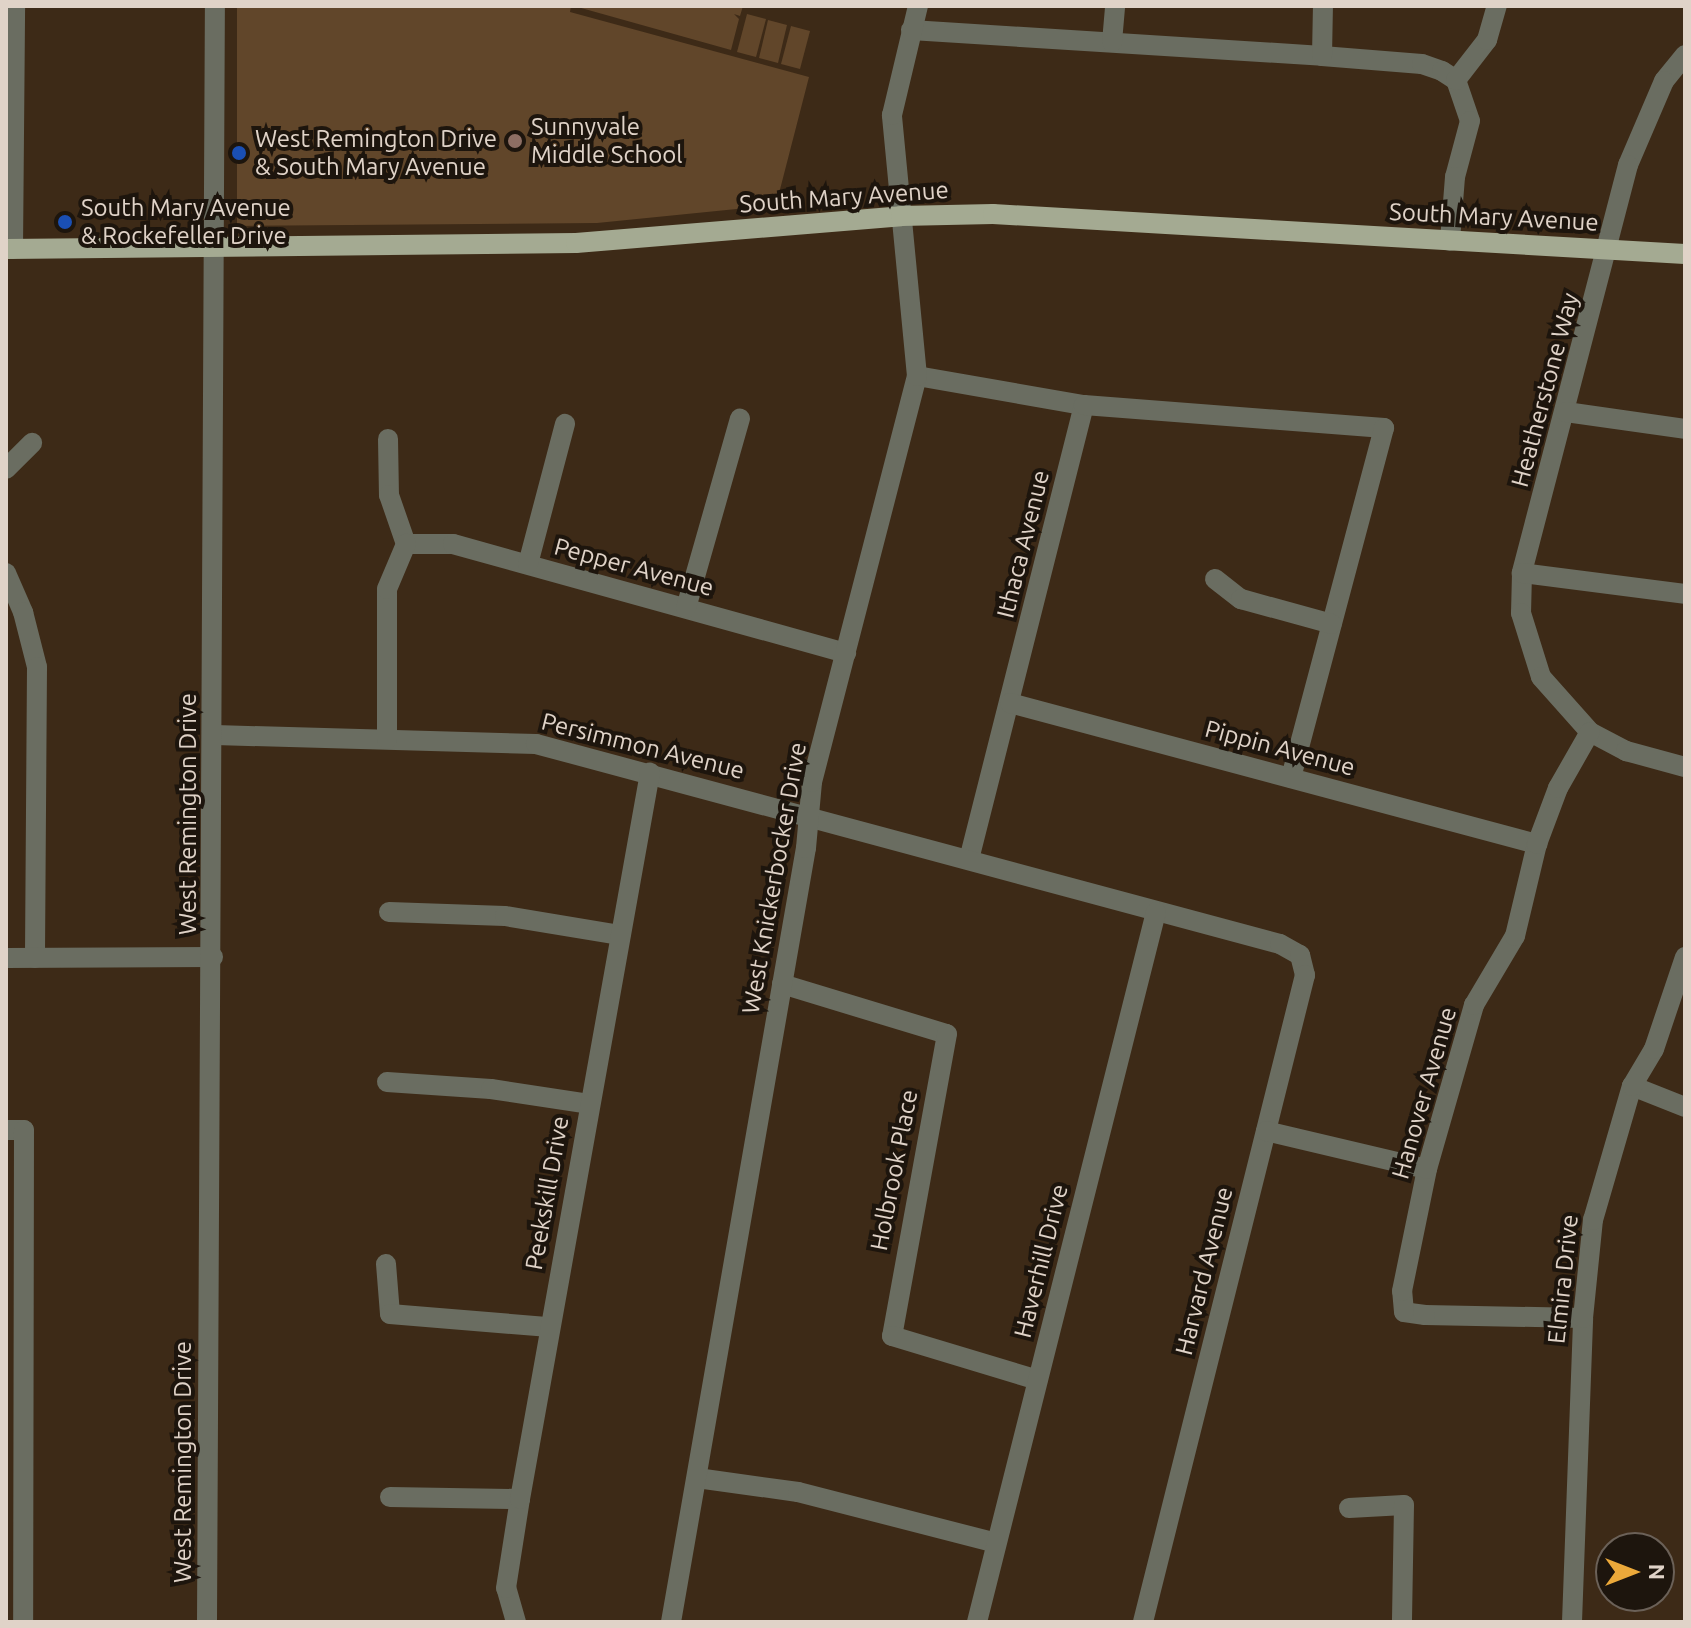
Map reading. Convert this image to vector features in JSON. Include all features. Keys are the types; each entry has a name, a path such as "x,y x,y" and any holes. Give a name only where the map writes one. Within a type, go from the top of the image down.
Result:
{"main road":[{"name":"South Mary Avenue","path":"10,249 576,243 901,216 1108,218 1685,254"}],"street":[{"path":"10,249 15,6"},
{"name":"West Remington Drive","path":"207,1622 215,735 212,248 215,6"},
{"name":"West Knickerbocker Drive","path":"671,1622 782,984 812,782 917,376 892,115 918,6"},
{"path":"1112,42 1115,6"},
{"path":"1322,56 1323,6"},
{"path":"1456,80 1487,40 1497,6"},
{"path":"911,30 1422,64 1456,80 1470,121 1455,177 1450,241"},
{"name":"Heatherstone Way","path":"1590,732 1541,677 1528,649 1521,613 1522,573 1610,249 1628,165 1664,81 1685,55"},
{"path":"917,376 1084,405 1384,428 1291,778"},
{"name":"Ithaca Avenue","path":"969,860 1084,405"},
{"path":"1566,412 1685,429"},
{"path":"686,608 740,419"},
{"path":"528,564 565,424"},
{"path":"387,739 387,589 406,544 389,495 388,439"},
{"path":"6,469 32,443"},
{"name":"Pepper Avenue","path":"406,544 453,544 846,653"},
{"path":"6,573 23,612 37,667 35,958"},
{"path":"1522,573 1685,594"},
{"path":"1215,579 1241,599 1332,624"},
{"name":"Pippin Avenue","path":"1010,703 1537,844"},
{"path":"1590,732 1626,751 1685,767"},
{"name":"Hanover Avenue","path":"1583,1318 1404,1312 1402,1291 1427,1169 1474,1005 1515,936 1537,844 1558,788 1590,732"},
{"name":"Persimmon Avenue","path":"215,735 536,744 809,814 1280,944"},
{"name":"Peekskill Drive","path":"516,1622 506,1588 520,1499 650,773"},
{"path":"389,912 505,916 620,935"},
{"name":"Haverhill Drive","path":"977,1622 1156,912"},
{"name":"Harvard Avenue","path":"1143,1622 1305,975 1300,955 1280,944"},
{"path":"6,958 213,957"},
{"name":"Elmira Drive","path":"1572,1622 1583,1318 1593,1220 1632,1086 1654,1049 1685,957"},
{"name":"Holbrook Place","path":"782,984 947,1034 892,1336 1038,1380"},
{"path":"387,1082 491,1089 589,1104"},
{"path":"1632,1086 1685,1107"},
{"path":"15,1130 16,1494 23,1622"},
{"path":"1266,1131 1427,1169"},
{"path":"386,1264 390,1314 549,1327"},
{"path":"697,1478 798,1492 996,1543"},
{"path":"390,1497 520,1499"},
{"path":"1349,1508 1404,1505 1402,1622"}],"shaded area":[{"name":"Sunnyvale Middle School","path":"237,6 571,6 570,12 809,77 776,205 597,223 237,226"},
{"path":"574,6 743,6 740,16 734,14 739,19 731,50"},
{"path":"747,14 766,19 756,57 737,52"},
{"path":"768,20 787,25 778,63 759,58"},
{"path":"791,26 810,31 800,69 781,64"}],"place":[{"name":"Sunnyvale Middle School","path":"515,141"},
{"name":"West Remington Drive & South Mary Avenue","path":"239,153"},
{"name":"South Mary Avenue & Rockefeller Drive","path":"65,222"}]}
